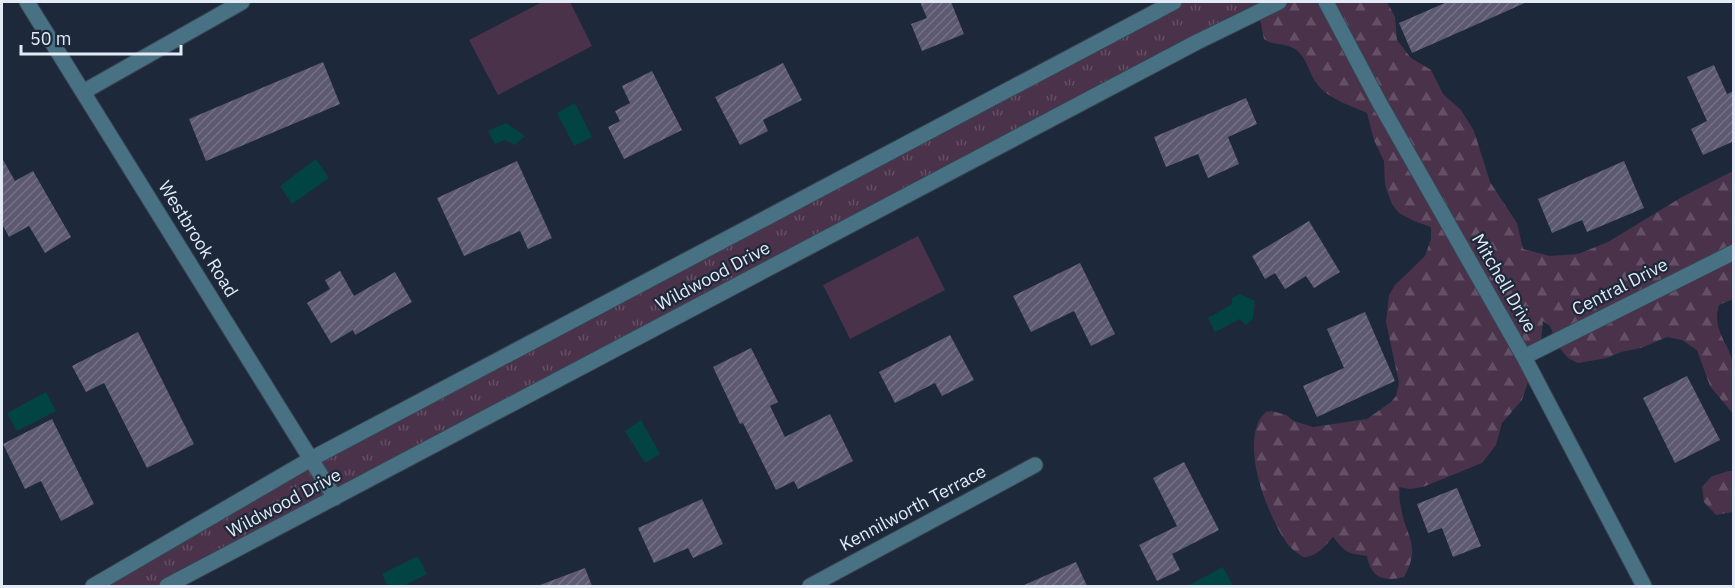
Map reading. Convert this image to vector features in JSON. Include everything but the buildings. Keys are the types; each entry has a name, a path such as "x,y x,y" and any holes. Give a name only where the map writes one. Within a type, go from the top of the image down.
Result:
{"street":[{"name":"Westbrook Road","path":"27,2 335,498"},
{"path":"83,92 242,2"},
{"name":"Wildwood Drive","path":"93,586 311,459 1174,2"},
{"name":"Wildwood Drive","path":"167,586 1197,42 1279,2"},
{"name":"Mitchell Drive","path":"1326,2 1379,102 1524,357 1644,586"},
{"name":"Central Drive","path":"1524,357 1734,252"},
{"name":"Kennilworth Terrace","path":"810,586 1035,465"}],"green space":[{"path":"542,2 570,2 592,46 498,95 469,40"},
{"path":"1174,2 1279,2 167,586 93,586 311,459"},
{"path":"1291,2 1387,2 1395,17 1397,40 1411,58 1431,70 1443,94 1461,110 1474,131 1490,182 1517,223 1523,249 1550,256 1578,254 1608,242 1682,197 1733,171 1733,299 1719,305 1717,323 1733,365 1733,414 1710,386 1697,350 1682,340 1667,337 1607,358 1578,363 1568,358 1558,346 1550,326 1543,321 1541,341 1522,400 1502,423 1496,445 1482,463 1423,487 1410,489 1399,487 1400,505 1412,548 1412,557 1404,577 1390,579 1380,577 1375,574 1367,556 1347,551 1333,537 1320,551 1308,557 1303,557 1292,548 1272,517 1256,468 1254,436 1261,417 1266,412 1272,411 1313,427 1367,419 1391,402 1396,396 1399,383 1386,322 1389,295 1395,285 1425,256 1431,239 1431,227 1399,213 1392,204 1385,185 1384,161 1374,140 1367,113 1328,95 1315,80 1303,57 1295,49 1264,39 1260,19"},
{"path":"918,236 945,290 850,339 823,285"},
{"path":"1733,471 1733,512 1716,515 1704,502 1702,487 1712,476"}],"shaded area":[{"path":"575,103 592,137 574,146 557,113"},
{"path":"506,123 525,136 515,145 505,140 495,144 488,131"},
{"path":"316,159 329,178 292,204 280,186"},
{"path":"1240,294 1255,301 1253,319 1246,325 1240,319 1215,332 1208,318 1232,304 1232,298"},
{"path":"46,392 56,411 17,431 7,413"},
{"path":"641,420 660,454 645,463 625,431"},
{"path":"418,556 427,574 403,586 388,586 382,574"},
{"path":"1223,567 1232,584 1228,586 1187,586"}]}
